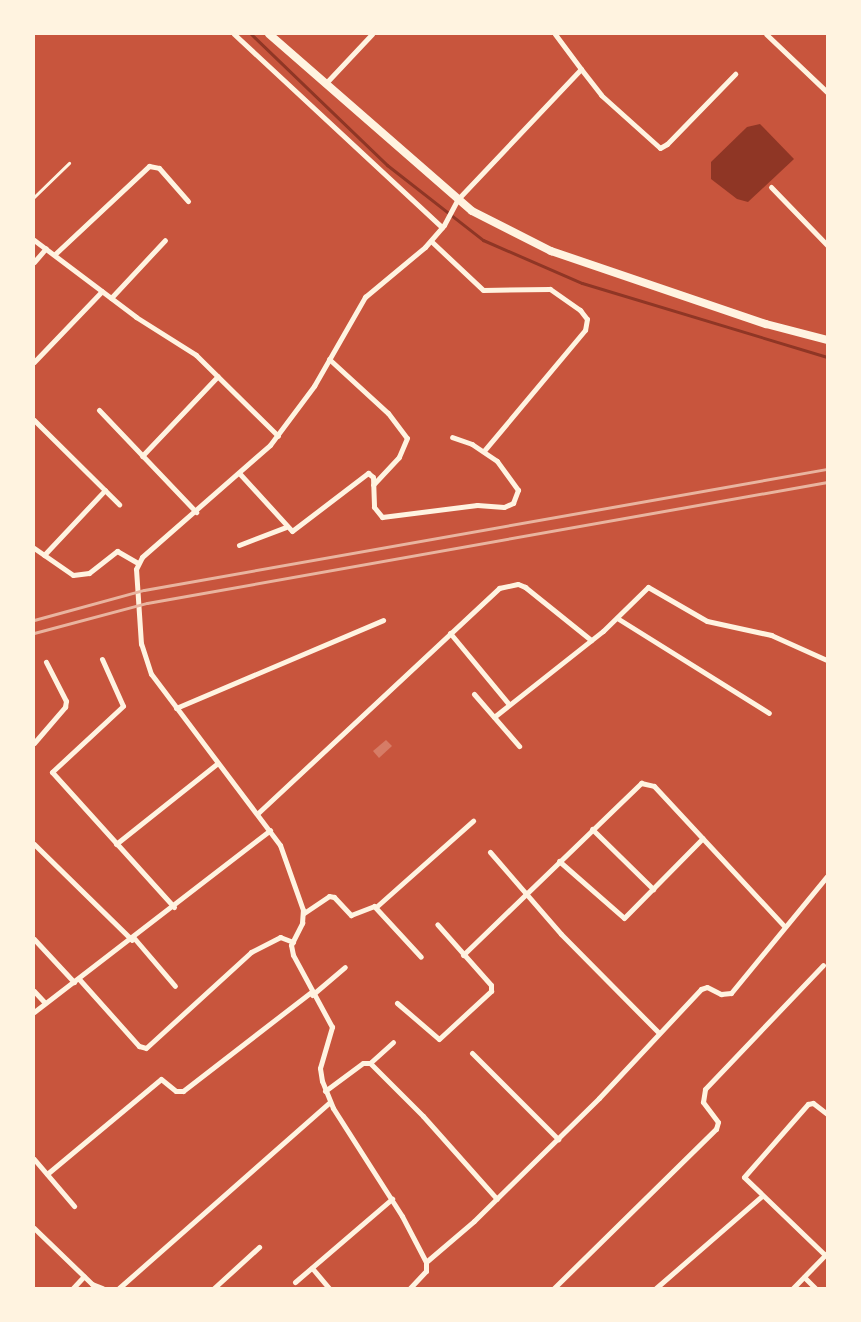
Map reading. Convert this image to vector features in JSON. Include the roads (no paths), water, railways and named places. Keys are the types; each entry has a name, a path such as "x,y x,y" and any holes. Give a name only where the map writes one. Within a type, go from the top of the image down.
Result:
{"street":[{"path":"234,34 443,226"},
{"path":"269,34 325,85 472,211 551,251 766,324 827,340"},
{"path":"325,85 372,34"},
{"path":"555,34 601,96 660,148 735,74"},
{"path":"766,34 827,92"},
{"path":"304,913 280,845 258,813 151,674 144,658 137,605 138,563 240,474 278,436 329,359 365,297 431,241 443,226 458,199 581,69"},
{"path":"55,254 149,166 159,168 188,201"},
{"path":"771,187 827,244"},
{"path":"34,240 111,298 196,355 278,436"},
{"path":"111,298 165,240"},
{"path":"431,241 483,290 550,289 580,310 587,319 585,330 484,451"},
{"path":"34,262 46,248"},
{"path":"34,362 102,291"},
{"path":"329,359 388,413 407,438 399,457 373,484"},
{"path":"142,456 218,376"},
{"path":"99,410 196,512"},
{"path":"34,420 120,504"},
{"path":"240,474 286,527 295,530 368,473 372,474 374,507 382,517 512,504 518,490 514,483 484,451 452,436"},
{"path":"44,556 105,490"},
{"path":"239,545 286,527"},
{"path":"34,548 73,575 82,576 117,551 138,563"},
{"path":"258,813 495,590 518,584 591,640"},
{"path":"494,717 617,618 644,590 652,588 707,621 771,635 827,660"},
{"path":"617,618 769,713"},
{"path":"176,708 383,620"},
{"path":"450,633 508,704"},
{"path":"102,659 123,706 52,772 174,907"},
{"path":"34,743 65,707 66,702 46,662"},
{"path":"474,694 519,746"},
{"path":"116,844 218,763"},
{"path":"464,955 525,893 641,783 654,786 785,927"},
{"path":"410,1288 426,1271 426,1262 392,1199 330,1102 325,1091 320,1068 332,1027 293,955 293,942 304,913 329,896 334,897 351,915 376,906 473,821"},
{"path":"592,829 654,888"},
{"path":"34,1012 133,939 270,830"},
{"path":"559,861 624,918 703,838"},
{"path":"34,844 133,939 175,986"},
{"path":"490,852 525,893 658,1033"},
{"path":"426,1262 497,1199 558,1139 701,989 707,987 721,994 731,993 827,876"},
{"path":"376,906 421,957"},
{"path":"397,1003 436,1038 441,1038 492,988 437,924"},
{"path":"34,939 77,980 139,1046 146,1048 251,952 276,938 293,942"},
{"path":"554,1288 716,1129 718,1122 703,1102 705,1089 823,965"},
{"path":"47,1174 161,1079 176,1091 183,1091 345,967"},
{"path":"34,991 46,1004"},
{"path":"370,1064 393,1042"},
{"path":"472,1054 558,1139"},
{"path":"325,1091 363,1063 370,1064 423,1116 497,1199"},
{"path":"119,1288 330,1102"},
{"path":"793,1288 826,1254 746,1181 745,1173 808,1104 813,1104 827,1114"},
{"path":"34,1159 74,1206"},
{"path":"656,1288 762,1196"},
{"path":"295,1282 392,1199"},
{"path":"34,1228 84,1276 102,1288"},
{"path":"214,1288 259,1247"},
{"path":"312,1268 330,1288"},
{"path":"73,1288 84,1276"},
{"path":"804,1278 815,1288"},
{"path":"220,1282 226,1288"}],"lane":[{"path":"34,197 69,163"}],"waterway":[{"path":"251,34 387,165 483,240 582,283 827,357"}],"railway":[{"path":"34,620 144,590 827,469"},
{"path":"34,633 147,603 827,482"}]}
